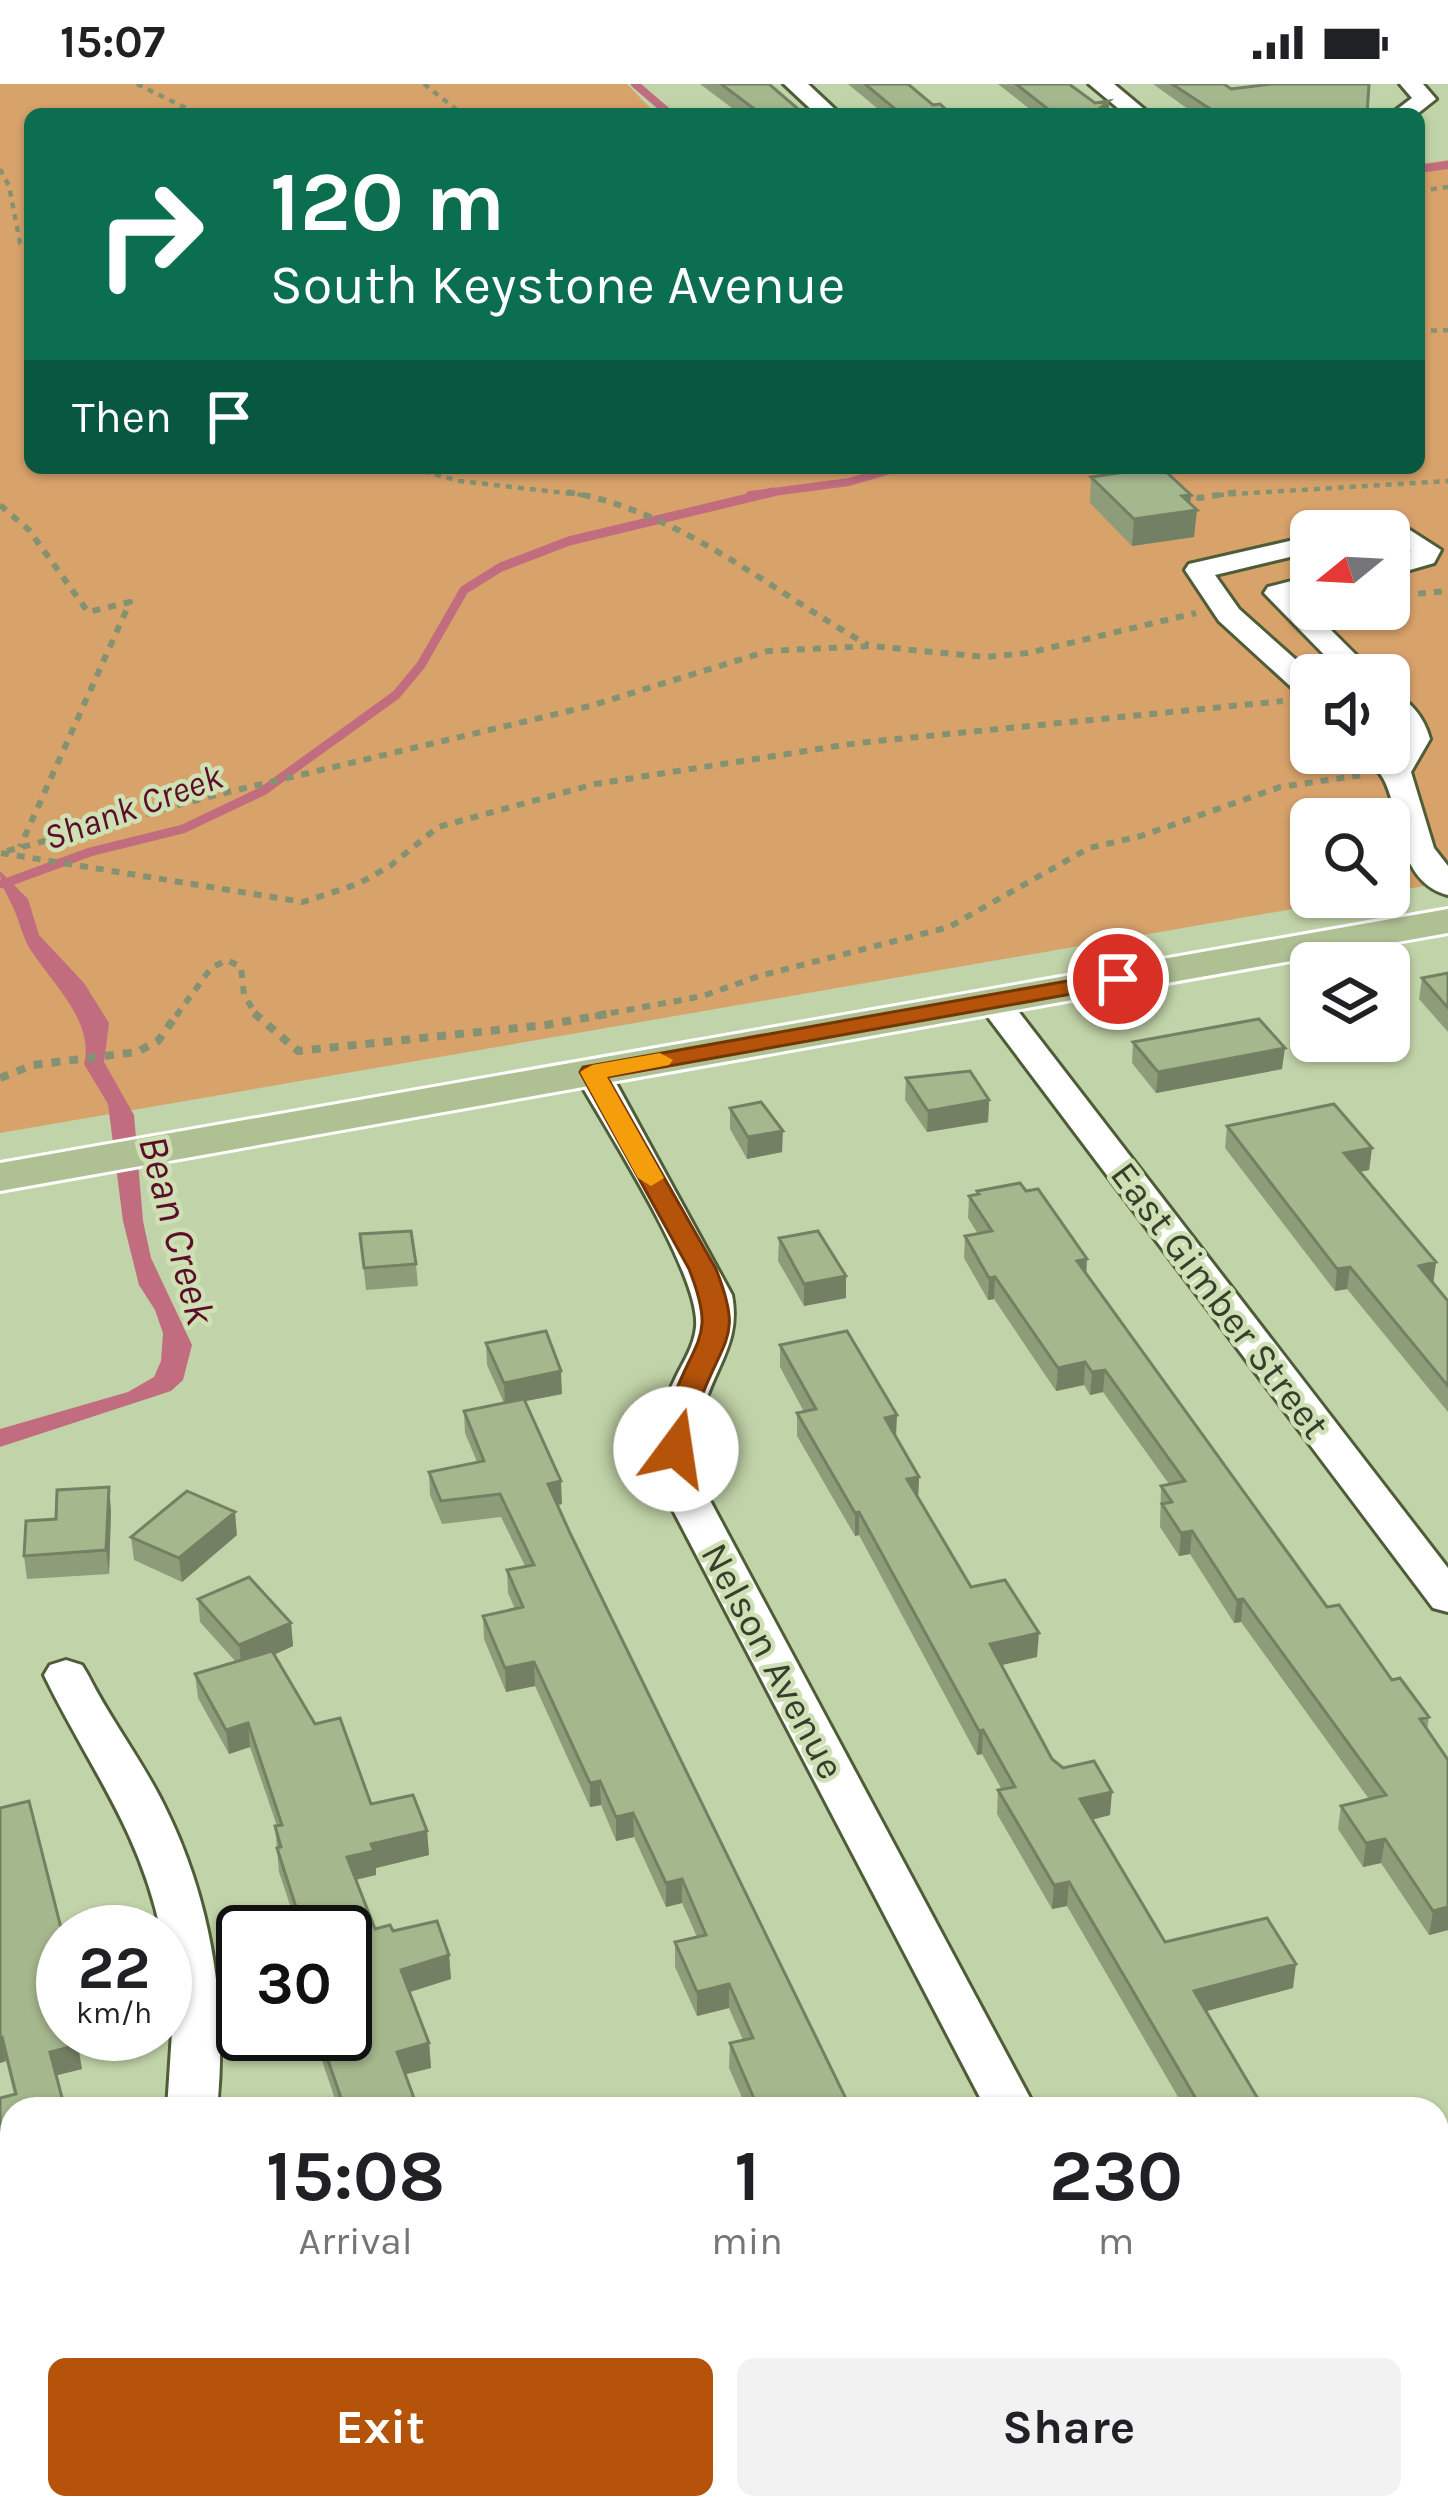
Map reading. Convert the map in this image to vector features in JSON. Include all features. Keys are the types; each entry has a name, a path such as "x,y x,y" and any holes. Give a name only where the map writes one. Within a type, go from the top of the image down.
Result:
{"main road":[{"path":"22,1173 1448,921"}],"street":[{"path":"795,84 823,108"},
{"path":"1100,84 1131,108"},
{"path":"1410,539 1426,550 1424,557 1410,561"},
{"path":"1290,549 1199,570 1207,607 1290,680"},
{"path":"1207,607 1290,590"},
{"path":"1278,593 1340,654"},
{"path":"1387,774 1417,827 1418,850 1448,885"},
{"name":"East Gimber Street","path":"993,1001 1448,1598"},
{"name":"Nelson Avenue","path":"592,1072 702,1269 715,1302 718,1320 711,1354 680,1420 676,1449 685,1493 1005,2097"},
{"path":"66,1675 98,1738 140,1803 168,1877 191,1969 193,2097"}],"path":[{"path":"137,84 186,108"},
{"path":"424,84 454,108"},
{"path":"0,169 24,246"},
{"path":"434,474 466,483 596,498 658,526 871,646"},
{"path":"1106,474 1121,478"},
{"path":"1180,493 1200,498 1250,490 1448,481"},
{"path":"0,505 19,517 49,551 74,598 88,612 130,602 20,848"},
{"path":"1410,594 1448,591"},
{"path":"1,853 249,787 590,706 732,658 795,647 871,646 985,658 1028,653 1207,607"},
{"path":"1,853 303,902 358,884 390,866 438,827 595,784 857,743 1290,696"},
{"path":"0,1078 33,1065 120,1054 158,1041 211,968 227,960 241,967 241,994 250,1011 298,1052 546,1024 703,996 759,976 949,927 1089,848 1142,836 1280,788 1345,774"}],"shaded area":[{"path":"0,84 627,84 650,108 24,108 24,474 1425,474 1425,163 1448,160 1448,882 1410,888 1410,798 1290,798 1290,909 0,1133"},
{"name":"Bean Creek","path":"0,871 28,899 39,935 84,983 109,1023 104,1062 134,1115 151,1258 192,1345 183,1380 171,1391 0,1447 0,1429 128,1392 154,1377 161,1361 163,1333 139,1285 123,1221 108,1104 84,1064 86,1048 78,1018 27,944"}],"building":[{"path":"721,84 769,84 797,108 753,108"},
{"path":"865,84 908,84 933,105 944,108 894,108"},
{"path":"1016,84 1069,84 1095,103 1109,101 1100,108 1047,108"},
{"path":"1172,84 1224,84 1231,89 1369,84 1367,108 1209,108"},
{"path":"1168,474 1191,495 1182,496 1197,510 1134,519 1091,477"},
{"path":"1448,973 1448,1008 1422,978"},
{"path":"1259,1019 1285,1048 1158,1072 1133,1042"},
{"path":"970,1071 989,1100 928,1111 906,1078"},
{"path":"761,1102 783,1131 748,1137 730,1108"},
{"path":"1334,1104 1372,1148 1344,1153 1436,1262 1419,1266 1448,1301 1448,1386 1350,1267 1337,1269 1227,1126"},
{"path":"1020,1183 1026,1191 1038,1189 1087,1259 1077,1261 1327,1607 1339,1605 1392,1680 1400,1678 1429,1717 1420,1719 1448,1760 1448,1907 1433,1911 1385,1839 1366,1843 1341,1806 1386,1795 1243,1599 1237,1600 1192,1531 1181,1533 1162,1504 1172,1502 1161,1486 1185,1481 1105,1370 1092,1372 1085,1362 1058,1368 995,1277 989,1278 965,1236 992,1231 969,1196"},
{"path":"411,1231 416,1264 364,1268 360,1234"},
{"path":"818,1231 846,1276 804,1284 779,1238"},
{"path":"546,1331 561,1371 504,1383 486,1343"},
{"path":"847,1331 897,1415 885,1418 919,1477 907,1479 971,1587 1005,1580 1039,1633 990,1644 1052,1759 1063,1768 1094,1761 1112,1792 1080,1799 1165,1942 1267,1918 1296,1964 1194,1991 1257,2097 1195,2097 1069,1882 1054,1885 998,1790 1015,1787 983,1730 979,1731 859,1512 855,1513 797,1413 816,1409 780,1345"},
{"path":"524,1399 561,1481 548,1484 570,1533 845,2097 753,2097 730,2043 753,2038 729,1984 697,1992 675,1942 706,1935 682,1879 666,1883 633,1813 616,1817 600,1781 590,1783 534,1662 505,1668 483,1616 523,1607 507,1570 534,1565 500,1494 441,1501 429,1472 484,1461 464,1411"},
{"path":"109,1487 106,1550 24,1556 26,1521 56,1519 57,1490"},
{"path":"187,1491 235,1512 179,1558 131,1537"},
{"path":"249,1577 291,1623 239,1645 198,1599"},
{"path":"272,1651 315,1724 340,1718 371,1804 413,1795 427,1831 371,1844 374,1851 347,1857 366,1905 295,1905 277,1848 281,1847 275,1826 282,1825 248,1723 226,1730 195,1674"},
{"path":"29,1801 55,1905 36,1905 36,2061 52,2061 62,2097 4,2097 16,2094 0,2037 0,1808"},
{"path":"372,1921 375,1929 390,1925 393,1931 437,1921 449,1955 401,1970 429,2043 397,2052 414,2097 341,2097 328,2061 372,2061"}],"waterway":[{"path":"635,84 663,108"},
{"name":"Shank Creek","path":"1425,168 1448,165"},
{"name":"Shank Creek","path":"750,495 876,474"},
{"name":"Shank Creek","path":"3,884 90,852 183,829 263,791 396,695 421,665 464,590 501,567 569,541 773,492"}],"slow traffic":[{"path":"651,1178 592,1072 660,1060"}],"route":[{"path":"676,1449 688,1394 711,1354 718,1320 715,1302 702,1269 592,1072 1118,979"}]}
